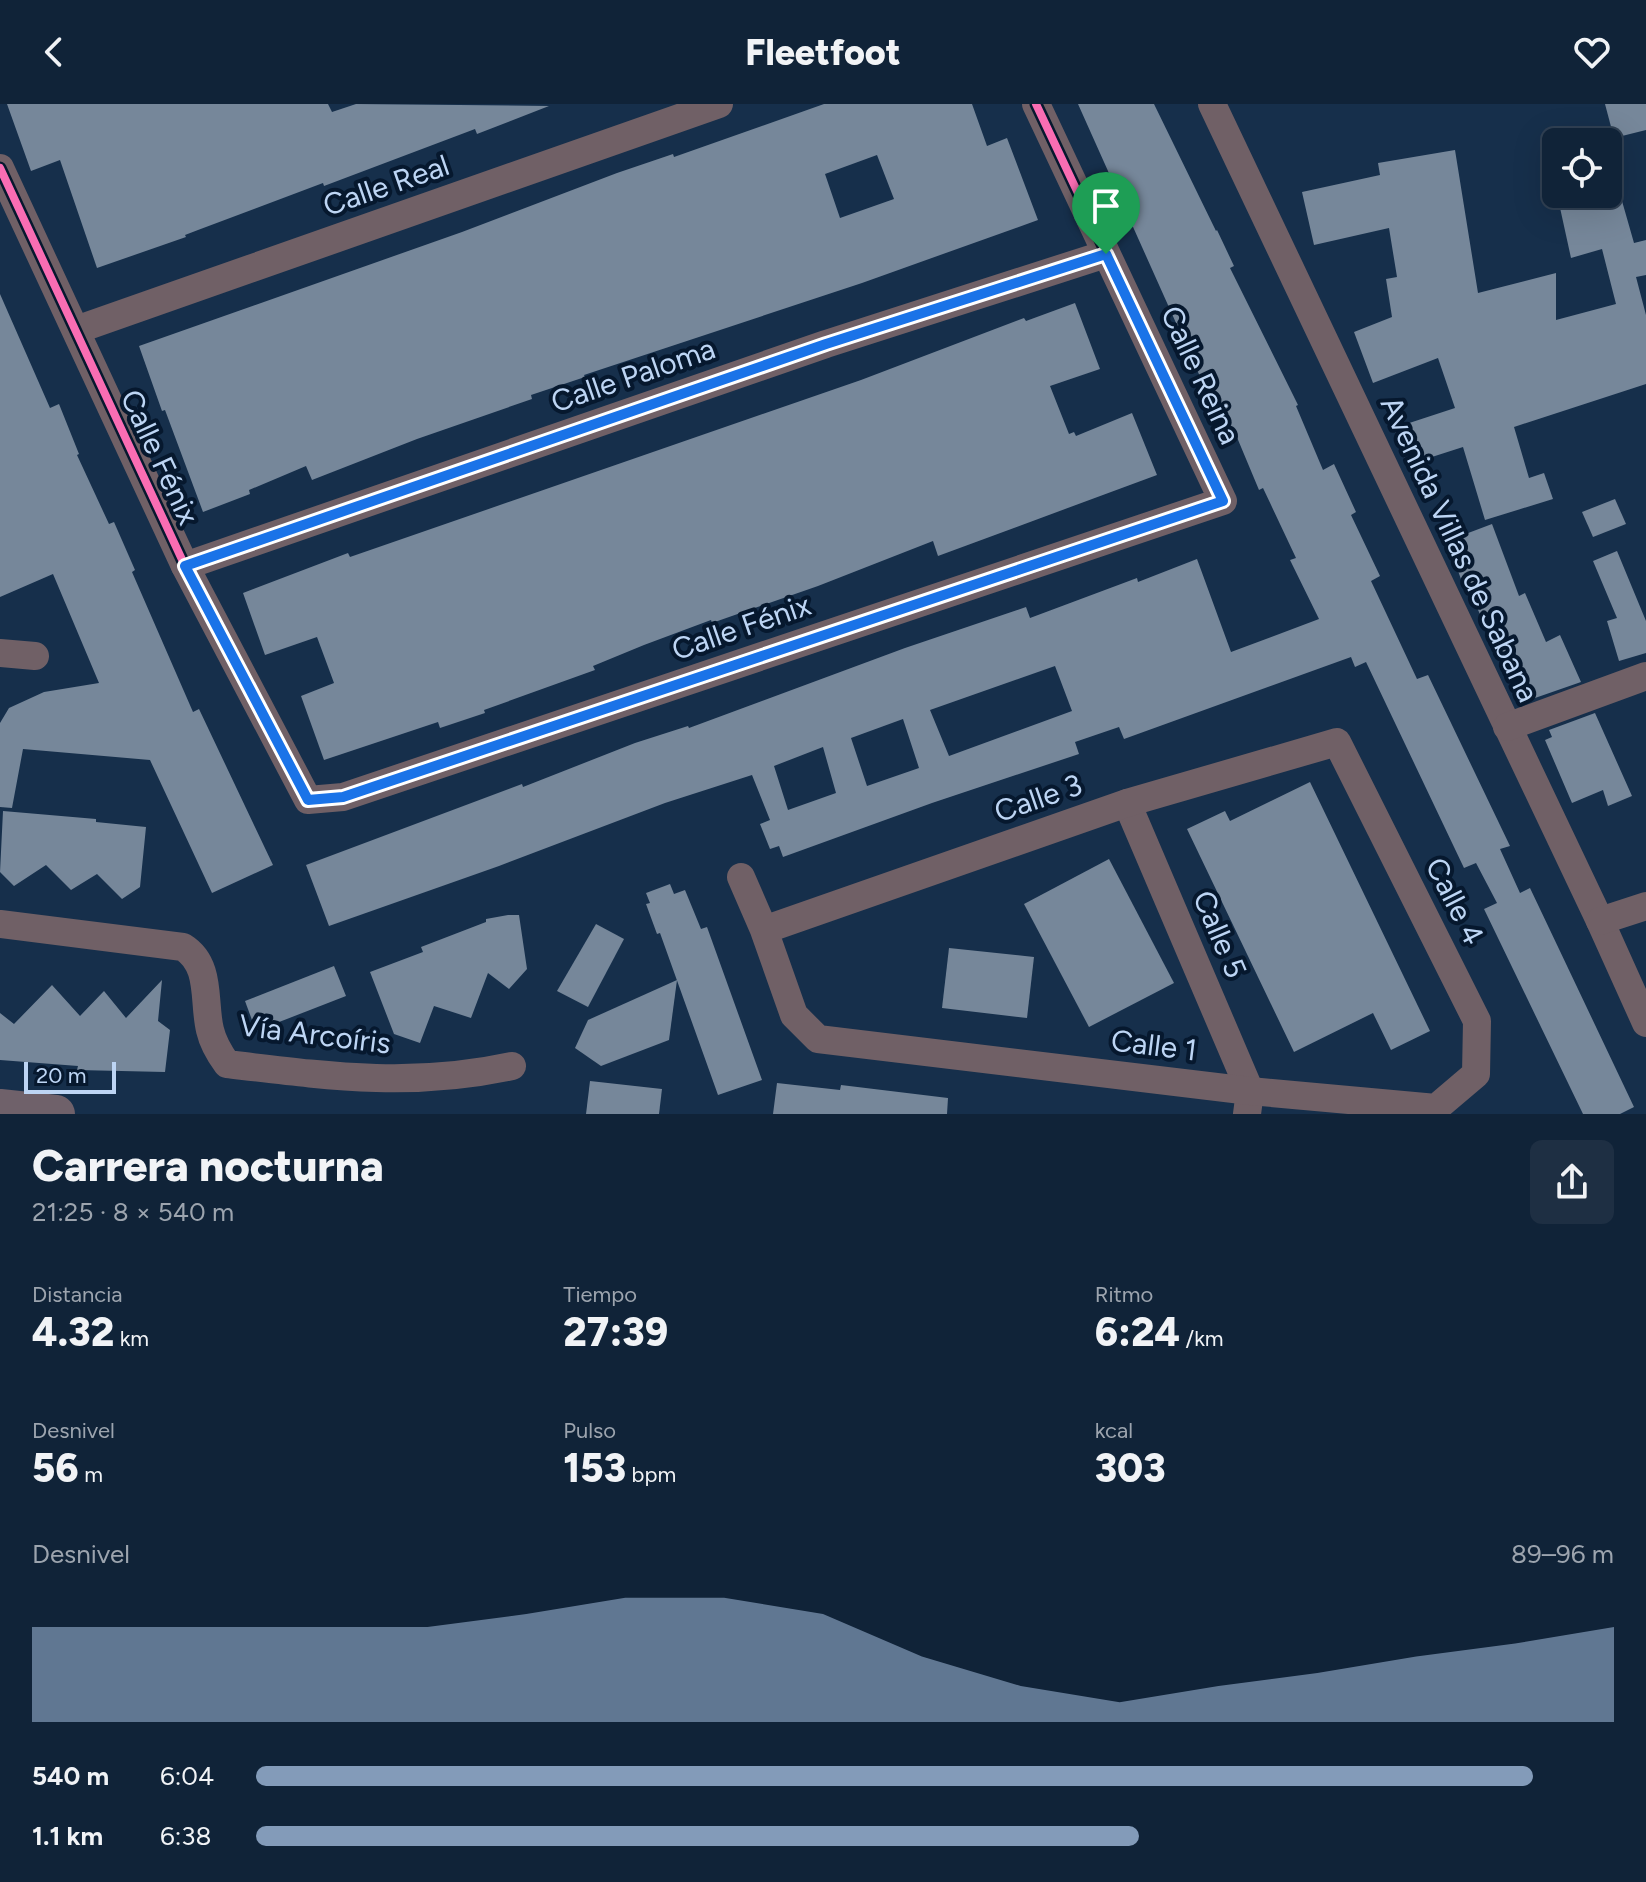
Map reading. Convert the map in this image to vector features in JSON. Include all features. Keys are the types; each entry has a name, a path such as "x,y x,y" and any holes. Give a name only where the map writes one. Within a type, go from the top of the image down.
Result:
{"street":[{"name":"Calle Real","path":"76,330 719,104"},
{"name":"Calle Reina","path":"1036,104 1223,501"},
{"name":"Avenida Villas de Sabana","path":"1212,104 1646,1023"},
{"name":"Calle Fénix","path":"0,168 185,566 308,800 343,797 1223,501"},
{"name":"Calle Paloma","path":"185,566 826,344 1106,254"},
{"path":"0,653 35,656"},
{"path":"1507,727 1646,676"},
{"name":"Calle 3","path":"764,930 1127,803 1337,742"},
{"name":"Calle 4","path":"1337,742 1477,1021 1476,1074 1457,1090"},
{"name":"Calle 5","path":"1127,803 1248,1102"},
{"name":"Calle 1","path":"741,877 764,930 794,1015 818,1039 1248,1102 1436,1108 1457,1090"},
{"path":"1600,921 1646,906"},
{"name":"Vía Arcoíris","path":"0,924 183,947 190,952 203,976 209,1028 216,1049 227,1064 343,1078 436,1079 512,1066"},
{"path":"0,1108 56,1114"}],"building":[{"path":"7,104 328,104 332,112 356,104 549,106 477,134 475,129 324,186 323,183 97,268 60,160 31,171"},
{"path":"824,104 972,104 987,146 1007,138 1038,220 862,283 584,375 531,395 532,399 312,480 306,466 249,490 250,494 203,512 139,346 462,232 617,173 673,154 674,157","holes":["877,155 894,199 840,218 825,174"]},
{"path":"1078,104 1154,104 1234,266 1230,268 1298,405 1323,470 1334,464 1356,512 1351,515 1380,576 1371,581 1417,679 1428,675 1510,846 1500,849 1520,893 1530,888 1634,1107 1620,1114 1583,1114 1484,909 1497,903 1476,863 1464,868 1366,662 1355,667 1351,657 1124,739 1119,727 1075,742 1079,754 783,857 779,846 770,849 760,824 770,820 752,775 665,803 329,926 306,865 635,743 689,728 1026,607 1030,618 1197,559 1231,652 1319,619 1290,560 1296,558 1263,488 1259,490 1236,435 1231,437 1202,381","holes":["1055,666 1072,711 949,756 930,710","903,719 919,768 867,786 851,738","823,747 836,793 788,810 774,766"]},
{"path":"1605,104 1646,104 1646,130 1622,136 1622,128 1611,128"},
{"path":"1455,150 1478,293 1556,273 1556,320 1616,304 1602,249 1571,258 1560,208 1622,208 1622,201 1634,243 1646,240 1646,275 1636,277 1646,315 1646,384 1514,427 1529,478 1544,473 1553,499 1485,520 1463,447 1407,465 1394,428 1455,408 1438,358 1373,383 1354,332 1392,317 1386,279 1397,277 1389,228 1314,245 1302,192 1380,175 1378,163"},
{"path":"0,294 50,408 59,404 77,455 109,524 114,522 135,570 132,572 193,712 199,709 273,865 212,893 150,760 23,749 12,808 0,807 0,723 9,708 44,692 99,683 53,574 0,597"},
{"path":"1075,303 1100,369 1050,386 1069,434 1074,432 1076,436 1132,413 1157,475 938,556 933,541 818,586 644,645 593,666 595,670 484,710 485,713 440,728 438,722 324,760 301,696 334,683 317,637 265,655 243,593 348,553 350,557 861,380 1024,318 1026,321"},
{"path":"1615,499 1626,524 1593,537 1582,512"},
{"path":"1492,524 1519,596 1525,593 1546,642 1560,635 1581,682 1535,698 1514,650 1498,656 1469,589 1465,590 1447,541"},
{"path":"1617,551 1646,621 1646,653 1619,661 1607,621 1617,618 1593,561"},
{"path":"1595,713 1632,796 1608,806 1603,790 1572,803 1545,740 1552,737 1549,730"},
{"path":"1310,782 1430,1031 1391,1050 1373,1013 1294,1052 1187,829 1225,811 1230,821"},
{"path":"3,811 146,827 140,887 122,899 97,874 71,890 46,865 14,886 0,872"},
{"path":"1109,859 1174,983 1089,1027 1024,904"},
{"path":"670,884 674,894 685,890 701,929 707,927 762,1080 718,1095 660,933 657,934 646,904 650,903 646,893"},
{"path":"519,915 527,969 509,989 488,973 471,1018 434,1006 420,1043 394,1034 370,972 423,952 421,947 486,922 486,919"},
{"path":"596,924 624,939 588,1007 557,991"},
{"path":"949,948 1034,957 1027,1018 942,1008"},
{"path":"334,966 346,996 256,1031 245,1001"},
{"path":"162,980 158,1021 170,1030 165,1072 77,1070 78,1066 0,1060 0,1013 14,1024 52,985 80,1016 104,991 126,1018"},
{"path":"677,980 669,1040 601,1066 575,1048 588,1020"},
{"path":"590,1081 662,1089 659,1114 586,1114"},
{"path":"777,1083 840,1090 841,1085 948,1098 947,1114 773,1114"}],"cycle path":[{"path":"0,168 185,566 308,800 343,797 1223,501 1036,104"}],"route":[{"path":"1106,254 1223,501 343,797 308,800 185,566 826,344 1106,254"}]}
